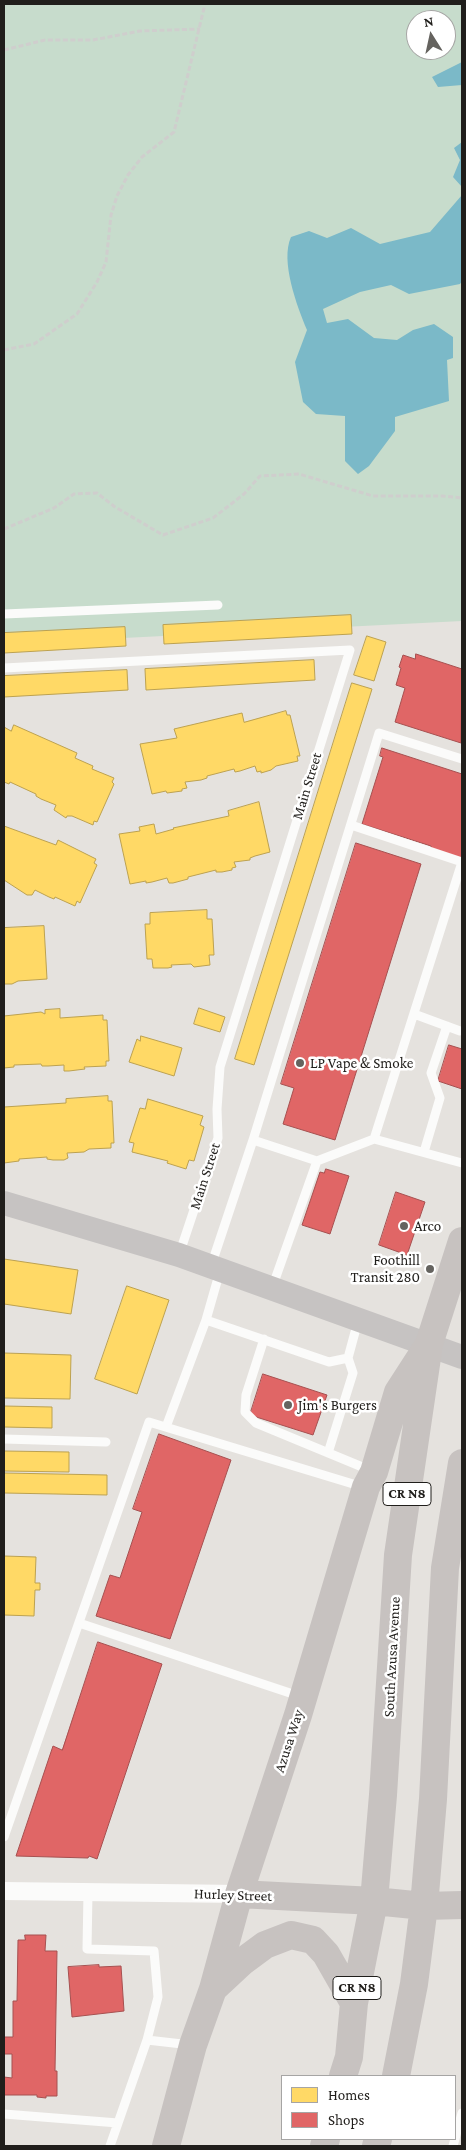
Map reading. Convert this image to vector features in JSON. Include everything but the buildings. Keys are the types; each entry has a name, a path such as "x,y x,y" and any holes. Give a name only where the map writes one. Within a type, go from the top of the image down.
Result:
{"main road":[{"name":"South Azusa Avenue","path":"343,2075 348,2056 354,2003 374,1901 384,1795 398,1555 429,1344 462,1241"},
{"name":"Azusa Way","path":"166,2146 193,2045 213,1989 239,1894 303,1697 398,1392 429,1344"},
{"path":"396,2075 414,1984 424,1906 433,1799 446,1568 462,1463"},
{"name":"Hurley Street","path":"239,1894 374,1901 424,1906 462,1905"},
{"path":"213,1989 242,1962 265,1945 291,1935 313,1940 326,1954 354,2003"}],"street":[{"path":"4,1203 179,1255 462,1357"},
{"name":"Hurley Street","path":"4,1891 239,1894"}],"lane":[{"path":"4,614 218,606"},
{"name":"Main Street","path":"4,668 350,650 220,1067 217,1102 218,1138 179,1255"},
{"path":"166,1427 206,1320 216,1268 253,1140 379,733 462,759"},
{"path":"351,825 462,862 374,1139"},
{"path":"414,1014 447,1026 461,1028"},
{"path":"424,1152 440,1098 431,1073 447,1026"},
{"path":"253,1140 317,1161 374,1139 462,1163"},
{"path":"272,1288 317,1161"},
{"path":"328,1453 354,1373 348,1358 358,1319"},
{"path":"206,1320 329,1362 348,1358"},
{"path":"264,1339 246,1395 244,1412 256,1423 328,1453 370,1480"},
{"path":"4,1837 149,1422 370,1480"},
{"path":"4,1440 106,1442"},
{"path":"79,1623 303,1697"},
{"path":"88,1893 87,1949 154,1951 158,1997 147,2040 110,2146"},
{"path":"147,2040 193,2045"},
{"path":"453,2146 459,2135 462,2113"},
{"path":"4,2114 118,2123"}],"path":[{"path":"4,350 34,344 76,314 97,282 106,262 111,215 124,182 142,157 174,132 206,4"},
{"path":"4,50 45,40 93,40 140,31 200,29"},
{"path":"4,529 54,508 74,494 97,493 115,507 163,535 213,518 244,494 260,476 300,474 373,496 442,496 462,498"}],"green space":[{"path":"4,4 462,4 462,621 4,644"}],"water":[{"path":"462,62 462,85 438,87 432,77"},
{"path":"462,142 462,187 453,177 460,160 454,148"},
{"path":"462,195 462,281 460,284 409,294 391,285 360,292 323,309 327,323 348,319 374,338 397,340 413,330 434,324 453,337 453,358 447,360 449,401 395,417 395,431 369,466 358,474 345,461 345,416 316,414 303,402 295,362 307,330 291,284 287,258 291,237 309,231 327,238 351,228 380,244 430,232"}],"place":[{"name":"LP Vape & Smoke","path":"300,1063"},
{"name":"Arco","path":"404,1226"},
{"name":"Foothill Transit 280","path":"430,1269"},
{"name":"Jim's Burgers","path":"288,1405"}]}
